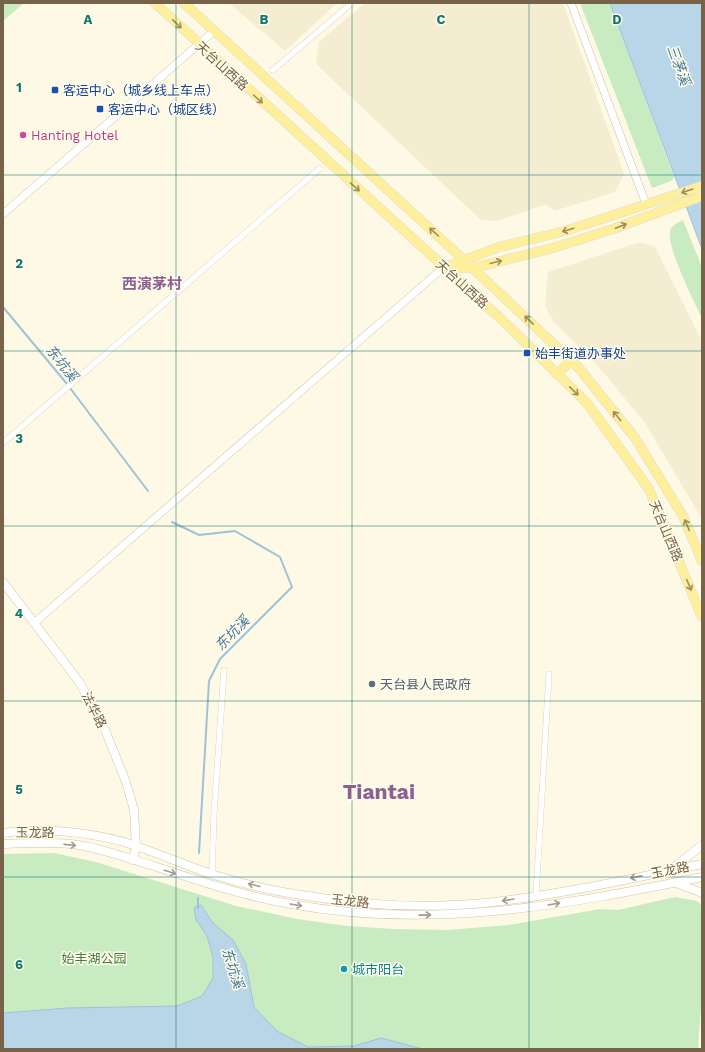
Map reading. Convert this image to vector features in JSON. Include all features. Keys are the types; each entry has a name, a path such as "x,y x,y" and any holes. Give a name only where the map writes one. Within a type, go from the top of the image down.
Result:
{"main road":[{"name":"天台山西路","path":"155,3 198,45 500,318 587,403 649,489 702,617"},
{"name":"天台山西路","path":"184,3 473,268 571,361 635,438 683,516 702,561"},
{"path":"444,268 499,248 565,232 702,186"},
{"path":"444,268 473,268 606,232 702,196"},
{"path":"557,374 571,361"},
{"path":"649,489 662,482"},
{"name":"法华路","path":"3,582 80,683 105,730 126,782 134,810 136,846 133,860"},
{"name":"玉龙路","path":"3,833 66,832 122,842 212,874 300,895 348,902 450,905 494,902 536,896 702,864"},
{"name":"玉龙路","path":"3,844 72,844 103,850 235,892 292,905 350,913 392,915 480,914 526,909 676,883 702,877"},
{"path":"670,871 702,845"},
{"path":"676,883 702,893"}],"street":[{"path":"273,70 352,3"},
{"path":"571,3 646,204"},
{"path":"3,214 214,31"},
{"path":"3,443 319,169"},
{"path":"34,623 444,268"},
{"path":"212,874 214,814 224,670"},
{"path":"536,896 549,674"}],"shaded area":[{"path":"229,3 337,3 285,51"},
{"path":"365,3 563,3 624,174 615,192 554,211 546,204 497,221 481,220 316,64 319,42"},
{"path":"640,242 655,247 702,341 702,519 645,423 600,368 554,322 545,306 548,272"}],"green space":[{"path":"3,3 24,3 3,21"},
{"path":"580,3 610,3 674,177 671,181 652,188"},
{"path":"683,220 702,267 702,318 682,275 670,239 670,232 672,228 675,224"},
{"name":"始丰湖公园","path":"54,853 96,862 236,906 297,919 347,926 448,930 509,925 600,909 618,910 675,897 697,901 702,906 702,992 698,1049 3,1049 3,854"}],"water":[{"name":"三茅溪","path":"610,3 702,3 702,249"},
{"path":"201,905 213,923 233,940 246,964 254,1007 277,1031 308,1047 354,1046 381,1038 423,1049 3,1049 3,1013 68,1008 177,1006 202,996 213,978 213,957 207,936 196,920 194,908"}],"waterway":[{"name":"东坑溪","path":"3,307 67,384 148,491"},
{"name":"东坑溪","path":"172,522 199,535 235,531 280,557 292,587 220,659 209,681 199,853"},
{"name":"东坑溪","path":"198,898 198,908"}],"place":[{"name":"客运中心（城乡线上车点）","path":"55,90"},
{"name":"客运中心（城区线）","path":"100,109"},
{"name":"Hanting Hotel","path":"23,135"},
{"name":"始丰街道办事处","path":"527,353"},
{"name":"天台县人民政府","path":"372,684"},
{"name":"城市阳台","path":"344,969"}],"district":[{"name":"西演茅村","path":"152,284"},
{"name":"Tiantai","path":"379,791"}]}
